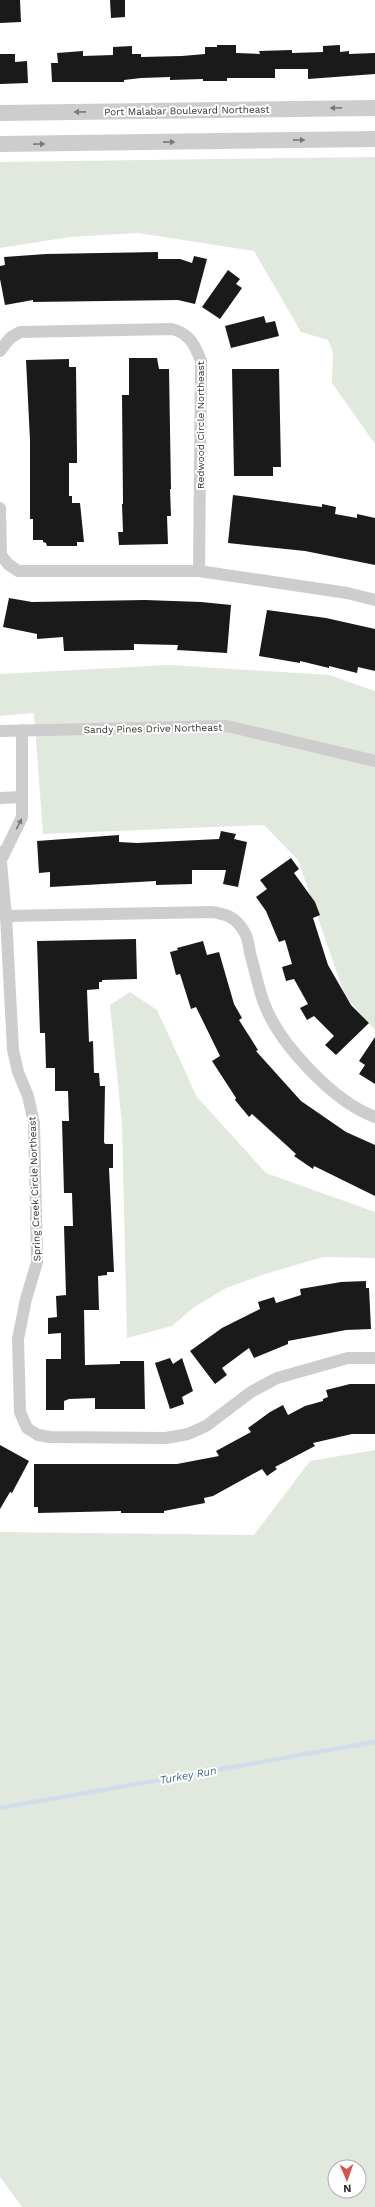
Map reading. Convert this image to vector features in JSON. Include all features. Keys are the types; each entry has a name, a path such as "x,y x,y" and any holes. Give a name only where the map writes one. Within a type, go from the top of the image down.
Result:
{"street":[{"name":"Port Malabar Boulevard Northeast","path":"0,113 375,108"},
{"path":"0,144 375,139"},
{"name":"Redwood Circle Northeast","path":"0,351 10,338 20,332 172,329 182,332 189,338 202,361 199,571"},
{"path":"0,508 1,556 8,564 18,571 199,571 347,593 375,600"},
{"name":"Sandy Pines Drive Northeast","path":"0,731 227,726 375,761"},
{"name":"Spring Creek Circle Northeast","path":"22,730 22,817 1,855 6,916 13,1050 18,1072 28,1096 34,1123 37,1262 26,1299 18,1339 20,1412 27,1428 38,1435 50,1437 166,1438 188,1434 206,1426 251,1392 278,1378 348,1358 375,1358"},
{"path":"0,798 22,797"},
{"path":"6,916 211,912 233,917 246,934 265,1004 282,1037 298,1058 336,1093 367,1114 375,1117"}],"shaded area":[{"path":"375,157 375,444 332,383 333,352 328,340 301,332 254,251 138,233 70,237 0,248 0,162"},
{"path":"169,665 329,675 375,691 375,1030 345,996 298,860 264,825 43,834 34,713 0,716 0,674"},
{"path":"130,992 157,1010 197,1097 266,1173 375,1212 375,1258 323,1257 265,1274 226,1288 193,1308 172,1326 127,1338 122,1124 110,1005"},
{"path":"375,1450 375,2207 22,2207 0,2177 0,1532 254,1535 310,1461"}],"building":[{"path":"0,0 20,0 21,22 0,23"},
{"path":"110,0 125,0 125,17 111,18"},
{"path":"217,45 236,45 236,53 260,54 259,51 292,50 292,53 323,52 323,46 340,45 340,52 349,51 349,54 375,53 375,74 308,79 308,69 275,69 275,78 227,78 227,81 203,81 203,79 170,80 170,77 141,78 124,80 124,82 52,82 51,63 58,63 57,53 83,51 83,56 113,55 113,47 132,46 132,54 141,54 141,57 182,56 205,54 205,47 217,47"},
{"path":"0,54 15,54 15,62 27,61 28,83 0,84"},
{"path":"158,252 158,259 180,259 192,263 194,256 207,259 195,304 178,300 33,302 33,300 5,305 0,279 0,266 5,265 4,257 46,254"},
{"path":"228,270 240,279 236,284 242,288 220,319 202,307"},
{"path":"264,316 266,323 275,321 279,336 231,348 225,326"},
{"path":"129,358 157,358 159,369 169,369 171,516 167,516 168,544 119,545 118,532 123,532 122,395 129,395"},
{"path":"69,359 69,367 76,367 77,463 69,463 69,496 72,496 72,503 80,503 84,542 77,542 77,546 47,546 43,540 33,540 33,519 30,519 30,440 26,360"},
{"path":"232,369 279,369 281,467 273,467 273,476 234,476"},
{"path":"233,495 322,507 322,504 336,507 335,514 357,518 357,514 375,518 375,565 305,551 228,543"},
{"path":"9,598 32,602 145,600 201,602 231,605 227,653 177,650 178,645 134,644 134,650 64,651 63,637 37,639 37,634 3,627"},
{"path":"267,610 326,618 375,629 375,671 358,667 357,673 329,666 329,668 300,661 300,663 259,656"},
{"path":"221,831 236,834 234,839 247,842 238,887 223,884 226,870 192,870 192,884 156,885 156,881 50,887 50,872 39,873 37,841 119,835 119,842 137,843 219,839"},
{"path":"291,858 299,869 294,873 315,902 320,915 313,918 328,965 351,1005 369,1023 336,1055 325,1045 334,1036 314,1016 307,1020 300,1008 308,1004 294,979 286,981 282,967 292,964 285,940 279,942 266,911 256,897 267,889 260,880"},
{"path":"136,939 137,979 102,980 102,982 99,982 99,989 87,990 89,1042 93,1041 94,1073 99,1073 100,1086 105,1086 104,1142 105,1144 113,1144 113,1168 109,1168 114,1272 107,1272 107,1275 98,1276 99,1310 84,1310 85,1365 120,1364 120,1361 144,1361 145,1409 95,1409 95,1398 69,1399 64,1401 64,1410 46,1410 46,1359 61,1359 61,1333 48,1334 48,1318 57,1317 56,1296 66,1295 64,1226 73,1226 72,1193 64,1193 62,1121 69,1121 68,1091 55,1091 55,1068 46,1068 45,1033 40,1033 37,941"},
{"path":"203,941 207,955 219,952 234,1004 242,1018 239,1020 258,1050 256,1051 301,1101 346,1132 375,1145 375,1196 314,1166 313,1169 294,1156 296,1154 252,1114 249,1117 235,1100 236,1098 212,1061 220,1056 196,1007 191,1009 180,974 176,975 170,952 178,950 177,948"},
{"path":"375,1037 375,1084 359,1074 365,1065 359,1061"},
{"path":"366,1281 366,1288 369,1288 371,1329 346,1330 288,1341 288,1344 254,1358 249,1348 222,1368 227,1375 215,1384 190,1351 222,1328 260,1309 258,1302 274,1297 276,1303 301,1295 300,1289 341,1282"},
{"path":"170,1358 173,1364 182,1358 193,1391 182,1397 184,1404 170,1409 155,1363"},
{"path":"350,1384 375,1384 375,1434 352,1434 313,1443 315,1446 275,1467 277,1469 267,1476 262,1469 213,1496 204,1498 205,1503 164,1511 164,1513 121,1513 121,1511 38,1513 38,1507 34,1507 34,1464 177,1464 219,1456 216,1451 251,1432 248,1428 270,1412 283,1405 288,1415 305,1406 323,1401 323,1399 328,1397 326,1390"},
{"path":"0,1445 29,1461 12,1493 10,1492 0,1509"}],"waterway":[{"name":"Turkey Run","path":"0,1808 375,1742"}]}
